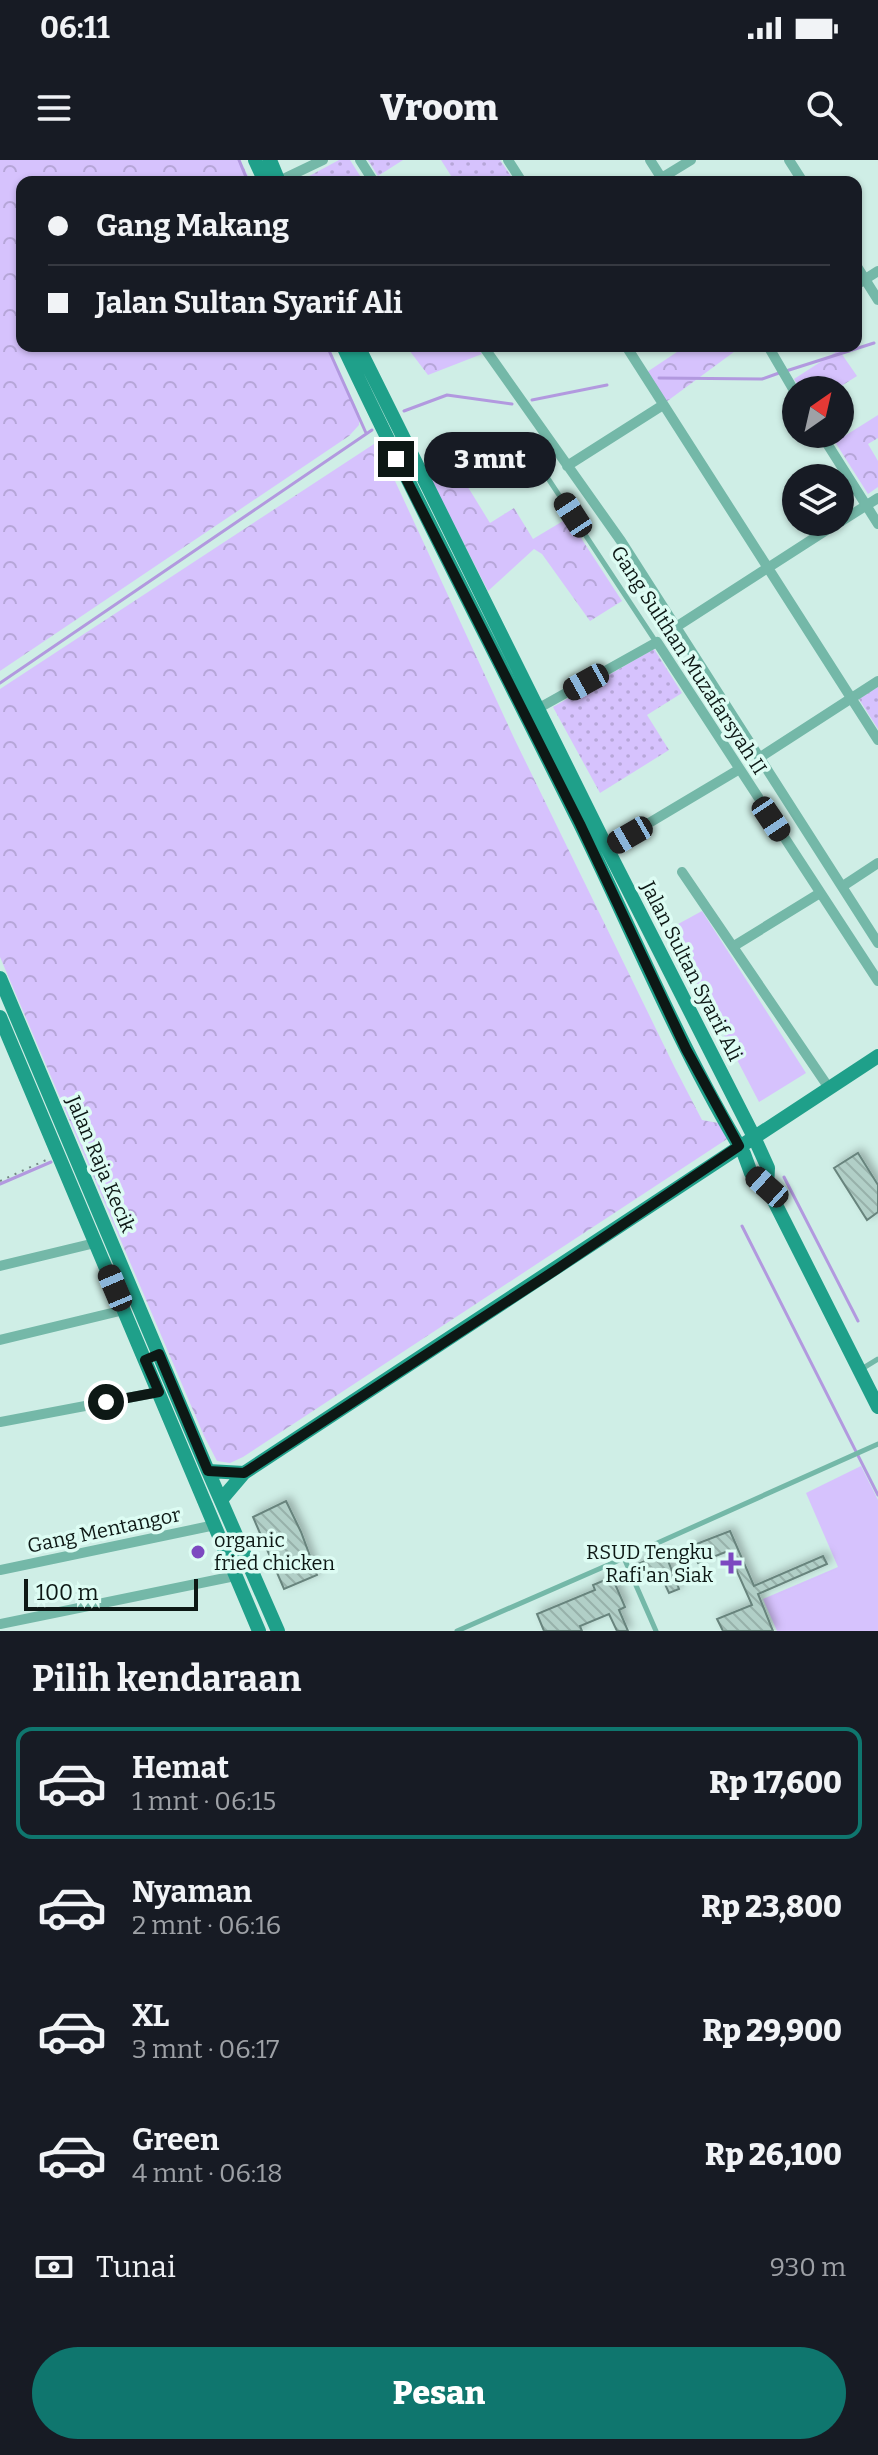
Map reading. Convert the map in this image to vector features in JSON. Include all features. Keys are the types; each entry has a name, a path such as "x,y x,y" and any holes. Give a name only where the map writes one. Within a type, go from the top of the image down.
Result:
{"street":[{"path":"291,176 323,160"},
{"path":"667,176 691,160"},
{"path":"862,283 878,300"},
{"name":"Jalan Sultan Syarif Ali","path":"346,352 396,459 580,824 686,1049 751,1173 767,1187 878,1407"},
{"name":"Jalan Sultan Syarif Ali","path":"361,352 754,1137 768,1168 767,1187"},
{"path":"487,352 621,541 878,943"},
{"path":"630,352 878,740"},
{"path":"771,352 784,376"},
{"path":"567,466 663,405"},
{"path":"830,448 878,524"},
{"path":"396,459 411,452"},
{"path":"854,513 878,498"},
{"path":"676,627 817,536"},
{"path":"539,708 657,642"},
{"name":"Gang Sulthan Muzafarsyah II","path":"657,642 878,981"},
{"path":"759,758 878,681"},
{"path":"607,848 738,770"},
{"path":"843,886 878,863"},
{"path":"682,872 829,1088"},
{"path":"734,946 820,893"},
{"name":"Jalan Raja Kecik","path":"0,978 152,1357 208,1471 278,1631"},
{"name":"Jalan Raja Kecik","path":"0,1017 124,1310 152,1357 159,1392 259,1631"},
{"path":"221,1500 244,1473 878,1056"},
{"path":"0,1266 95,1243"},
{"path":"0,1340 124,1310"},
{"path":"0,1422 159,1392"},
{"path":"208,1471 244,1473"},
{"name":"Gang Mentangor","path":"0,1570 215,1525"},
{"path":"0,1624 235,1576"}],"lane":[{"name":"Gang Sulthan Muzafarsyah II","path":"522,439 657,642"},
{"path":"859,1371 878,1359"},
{"path":"457,1631 878,1444"},
{"path":"624,1558 656,1631"}],"path":[{"path":"0,1181 58,1155"}],"green space":[{"path":"0,160 240,160 248,176 16,176 16,352 330,352 359,414 359,425 349,436 0,671"},
{"path":"339,160 350,160 360,176 309,176"},
{"path":"368,160 403,160 378,176"},
{"path":"441,160 500,160 511,176 451,176"},
{"path":"411,352 482,354 428,375"},
{"path":"677,352 734,352 666,402 647,372"},
{"path":"840,352 857,376 854,378 799,376"},
{"path":"878,415 878,438 868,444 878,461 878,487 868,494 854,472 854,464 849,464 839,448 854,448 854,430"},
{"path":"377,442 514,738 675,1068 702,1120 718,1123 727,1139 230,1463 217,1461 204,1436 0,957 0,689"},
{"path":"426,469 463,479 490,523 514,508 533,539 568,518 622,601 590,621 542,554 534,549 488,591"},
{"path":"654,649 682,693 647,715 669,750 600,793 553,707"},
{"path":"878,687 878,729 859,699"},
{"path":"702,911 806,1073 759,1102 669,929"},
{"path":"861,1466 878,1500 878,1631 777,1631 763,1599 838,1567 806,1493"}],"building":[{"path":"858,1153 878,1185 878,1212 867,1220 834,1168"},
{"path":"286,1501 317,1575 284,1589 253,1517"},
{"path":"730,1531 754,1586 823,1556 827,1564 758,1594 773,1631 723,1631 717,1619 752,1605 728,1551 698,1563 691,1546"},
{"path":"665,1553 679,1589 669,1593 659,1571 641,1579 635,1565"},
{"path":"612,1577 625,1607 619,1610 628,1631 617,1631 609,1614 580,1626 582,1631 544,1631 537,1614 595,1590 593,1585"}],"waterway":[{"path":"239,160 246,176"},
{"path":"862,347 874,343"},
{"path":"330,352 366,433"},
{"path":"786,371 846,352"},
{"path":"659,378 762,379 779,373"},
{"path":"532,400 607,385"},
{"path":"404,411 447,395 512,404"},
{"path":"0,683 372,430"},
{"path":"0,1184 51,1162"},
{"path":"784,1177 858,1321"},
{"path":"742,1226 878,1495"}],"place":[{"name":"organic fried chicken","path":"198,1552"},
{"name":"RSUD Tengku Rafi'an Siak","path":"731,1563"}],"route":[{"path":"106,1402 159,1392 145,1360 159,1354 208,1471 244,1473 739,1146 686,1049 580,824 396,459"}]}
